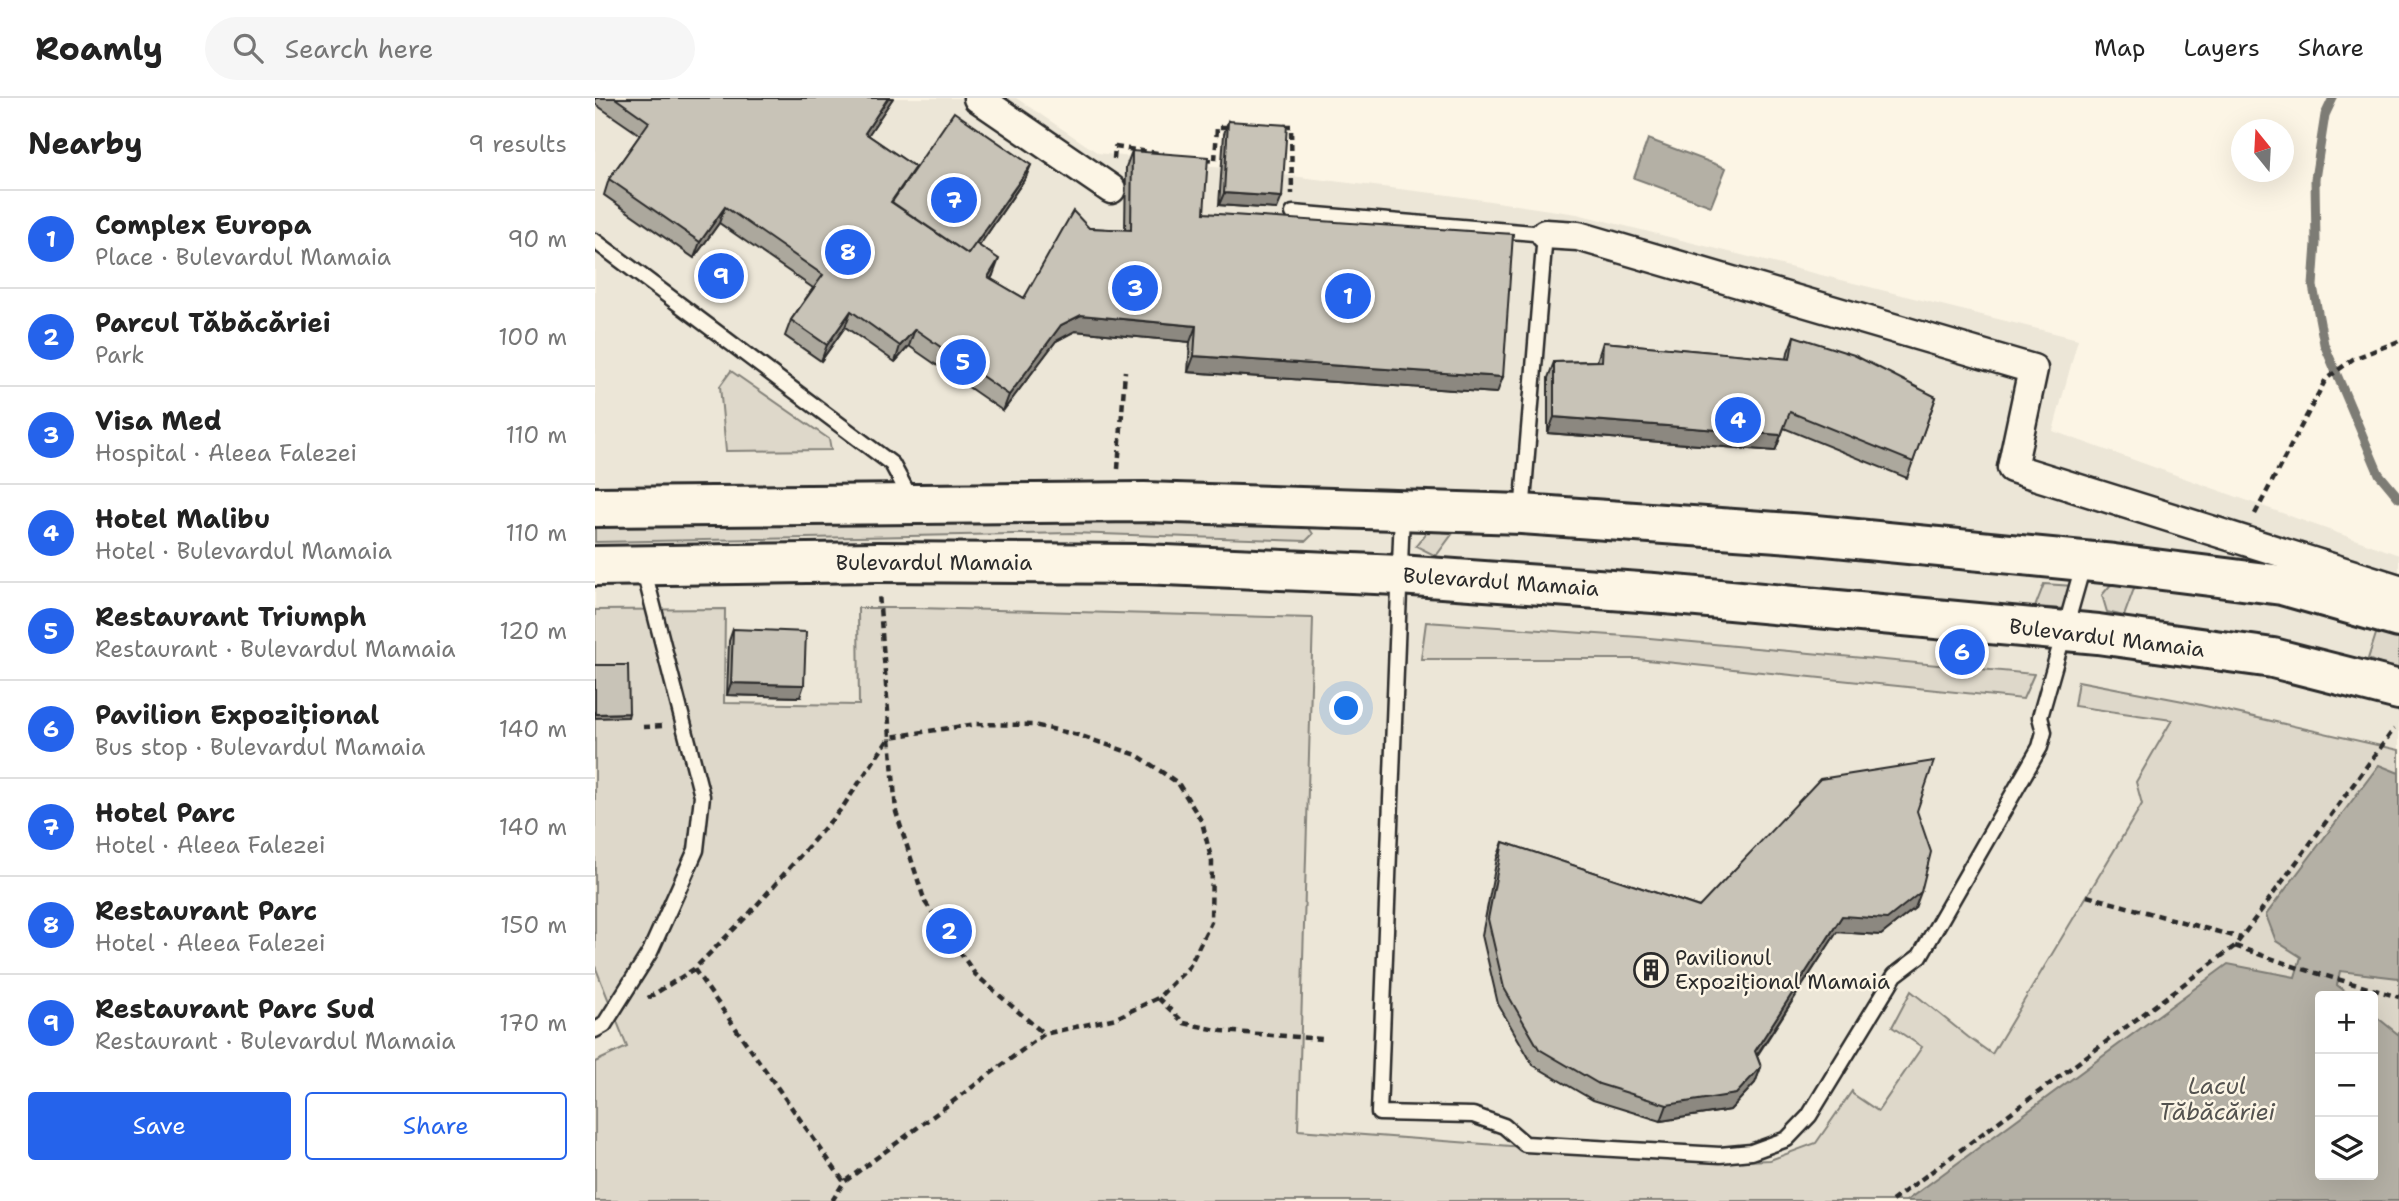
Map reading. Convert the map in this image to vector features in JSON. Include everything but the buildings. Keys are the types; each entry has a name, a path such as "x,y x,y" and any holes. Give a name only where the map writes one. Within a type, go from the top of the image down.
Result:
{"main road":[{"path":"595,507 913,502 1144,502 1403,508 1522,514 1805,534 2084,561 2282,585 2399,618"},
{"name":"Bulevardul Mamaia","path":"595,566 878,562 1142,564 1399,575 1654,593 2098,634 2273,658 2399,690"}],"street":[{"path":"978,98 1111,189"},
{"path":"1545,234 1578,236 2033,369 2012,468 2399,589"}],"lane":[{"path":"1293,213 1545,234 1522,514"},
{"path":"595,242 892,464 913,502"},
{"path":"1403,508 1379,1113 1473,1115 1504,1126 1525,1144 1720,1156 1751,1153 1787,1139 1809,1116 1895,975 1920,956 2040,747 2044,732 2040,717 2084,561"},
{"path":"599,1027 650,952 696,850 702,796 642,566"}],"path":[{"path":"1279,126 1291,126 1293,213"},
{"path":"1203,159 1215,161 1217,127 1241,127"},
{"path":"1111,189 1115,147 1165,154"},
{"path":"2241,539 2326,379 2353,359 2399,341"},
{"path":"1118,469 1125,371"},
{"path":"878,562 896,811 925,902 975,974 1044,1034"},
{"path":"599,1027 694,970 749,914 842,808 890,737 976,724 1034,725 1078,735 1137,755 1178,783 1202,822 1212,862 1211,922 1189,967 1159,999 1116,1018 1044,1034 844,1182 832,1201"},
{"path":"643,727 671,726"},
{"path":"1892,1201 2235,946 2394,729"},
{"path":"2087,896 2241,938"},
{"path":"2235,946 2399,997"},
{"path":"694,970 844,1182"},
{"path":"1159,999 1184,1023 1222,1031 1322,1039"}],"shaded area":[{"path":"595,98 1016,98 1098,153 1449,195 1577,214 2078,339 2053,431 2399,555 2399,750 2183,701 2136,782 2142,804 1992,1054 1968,1037 1922,1046 1878,1111 1851,1091 1816,1143 1770,1160 1722,1162 1298,1130 1313,618 858,609 860,705 723,704 725,609 595,610"},
{"path":"731,371 829,439 831,450 726,451 720,386"},
{"path":"1073,517 1307,525 1313,534 1306,541 1071,533 595,542 595,526"},
{"path":"1428,531 1453,533 1436,556 1416,546"},
{"path":"2113,582 2136,583 2124,616 2107,612 2102,595"},
{"path":"2044,584 2073,586 2066,609 2035,607"},
{"path":"858,608 1313,618 1298,1130 1722,1162 1770,1160 1816,1143 1852,1091 1878,1111 1922,1047 1892,1027 1911,991 1992,1054 2142,804 2136,782 2172,720 2074,706 2078,681 2183,701 2399,750 2399,1201 595,1201 595,1062 627,1047 595,966 595,610 725,609 724,703 859,705"},
{"path":"1426,622 1639,637 2034,674 2023,699 1637,659 1421,659"},
{"path":"2377,631 2399,638 2399,672 2368,659"},
{"path":"595,966 628,1047 595,1062"}],"water":[{"path":"1648,139 1726,168 1711,206 1634,178"},
{"name":"Lacul Tăbăcăriei","path":"2379,765 2399,773 2399,978 2340,971 2337,985 2345,991 2315,991 2315,1180 2378,1180 2378,1018 2399,1035 2399,1201 1906,1201 2228,964 2295,977 2301,957 2276,941 2266,915"}],"waterway":[{"path":"2333,98 2325,115 2315,179 2316,244 2313,286 2324,344 2379,474 2399,498"}],"place":[{"name":"Hotel Parc","path":"954,200"},
{"name":"Restaurant Parc","path":"848,252"},
{"name":"Restaurant Parc Sud","path":"721,276"},
{"name":"Visa Med","path":"1135,288"},
{"name":"Complex Europa","path":"1348,296"},
{"name":"Restaurant Triumph","path":"963,362"},
{"name":"Hotel Malibu","path":"1738,420"},
{"name":"Pavilion Expozițional","path":"1962,652"},
{"name":"Parcul Tăbăcăriei","path":"949,931"},
{"name":"Pavilionul Expozițional Mamaia","path":"1651,970"}]}
